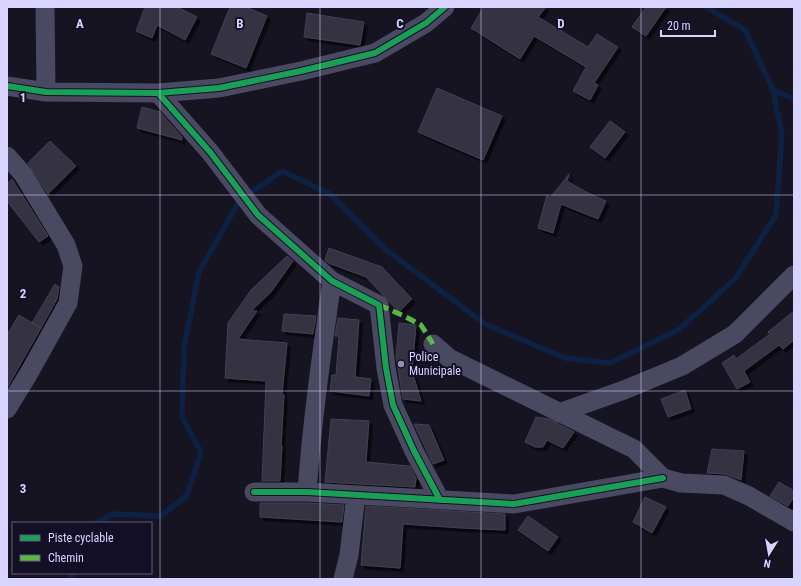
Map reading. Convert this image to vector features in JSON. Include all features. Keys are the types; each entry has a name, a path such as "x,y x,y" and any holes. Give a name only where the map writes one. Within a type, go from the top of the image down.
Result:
{"street":[{"path":"45,7 46,92"},
{"path":"7,86 46,92 158,93 219,88 375,54 426,23 445,7"},
{"path":"158,93 210,152 258,215 332,281 379,305 386,368 393,405 414,451 440,500"},
{"path":"7,156 23,174 59,232 66,245 73,266 68,303 7,409"},
{"path":"559,412 624,390 682,366 735,334 794,275"},
{"path":"307,492 310,448 319,369 332,281"},
{"path":"433,344 449,358 634,450 663,478 681,483 724,485 749,496 794,522"},
{"path":"254,492 307,492 514,504 663,478"},
{"path":"344,579 349,555 356,495"}],"building":[{"path":"145,7 177,7 197,17 185,40 157,25 152,38 136,31"},
{"path":"230,7 246,7 267,16 246,68 211,54"},
{"path":"484,7 546,7 538,17 588,47 597,34 618,47 594,83 598,85 590,100 573,91 586,67 534,36 520,59 471,28"},
{"path":"646,7 666,7 646,36 632,27"},
{"path":"307,13 364,22 360,45 304,37"},
{"path":"437,88 502,116 483,160 418,132"},
{"path":"142,107 160,112 182,137 182,140 137,128"},
{"path":"610,121 625,132 605,158 590,147"},
{"path":"50,141 76,166 48,194 28,163"},
{"path":"569,174 567,181 606,201 598,219 561,204 553,233 538,228 547,195 550,198"},
{"path":"12,179 48,236 39,242 7,201 7,184"},
{"path":"329,248 382,267 412,299 399,312 366,277 328,263 325,260"},
{"path":"287,256 293,261 271,292 251,311 257,311 238,339 287,343 282,395 284,395 280,481 262,481 266,381 225,378 228,323 251,290"},
{"path":"55,284 59,287 57,299 41,328 32,323"},
{"path":"794,311 794,340 783,349 779,345 744,371 750,382 737,389 722,363 734,355 736,359 770,334 768,332"},
{"path":"284,314 316,316 313,334 282,331"},
{"path":"19,315 41,328 7,388 7,335"},
{"path":"338,318 359,320 355,377 371,379 369,396 330,391 332,375 336,375 339,336 335,336"},
{"path":"399,323 416,325 412,371 421,401 403,399 396,357"},
{"path":"685,390 691,409 668,417 661,399"},
{"path":"536,417 549,419 574,432 563,448 547,440 543,447 535,447 525,442"},
{"path":"331,419 369,421 366,462 410,466 416,478 415,487 325,482"},
{"path":"414,424 429,425 444,460 433,464"},
{"path":"712,449 744,451 741,480 725,474 707,473"},
{"path":"779,482 794,491 794,497 788,506 770,496"},
{"path":"645,497 666,507 652,533 633,522"},
{"path":"260,503 344,505 342,522 260,517"},
{"path":"366,506 505,514 505,530 403,524 400,568 361,565"},
{"path":"528,516 558,537 548,551 518,530"}],"waterway":[{"path":"98,522 113,514 161,516 187,495 201,452 182,417 184,347 199,272 240,200 282,171 330,194 386,250 485,324 565,358 610,363 678,330 735,279 776,215 782,134 773,90 745,30 706,7"},
{"path":"773,90 794,99"},
{"path":"71,579 72,574"}],"marked path":[{"path":"379,305 421,325 433,344"}],"cycle path":[{"path":"7,86 46,92 158,93 219,88 301,71 375,53 426,23 445,7"},
{"path":"158,93 210,152 258,215 332,281 379,305 386,368 393,405 414,451 440,500"},
{"path":"254,492 307,492 514,504 663,478"}],"place":[{"name":"Police Municipale","path":"401,364"}]}
